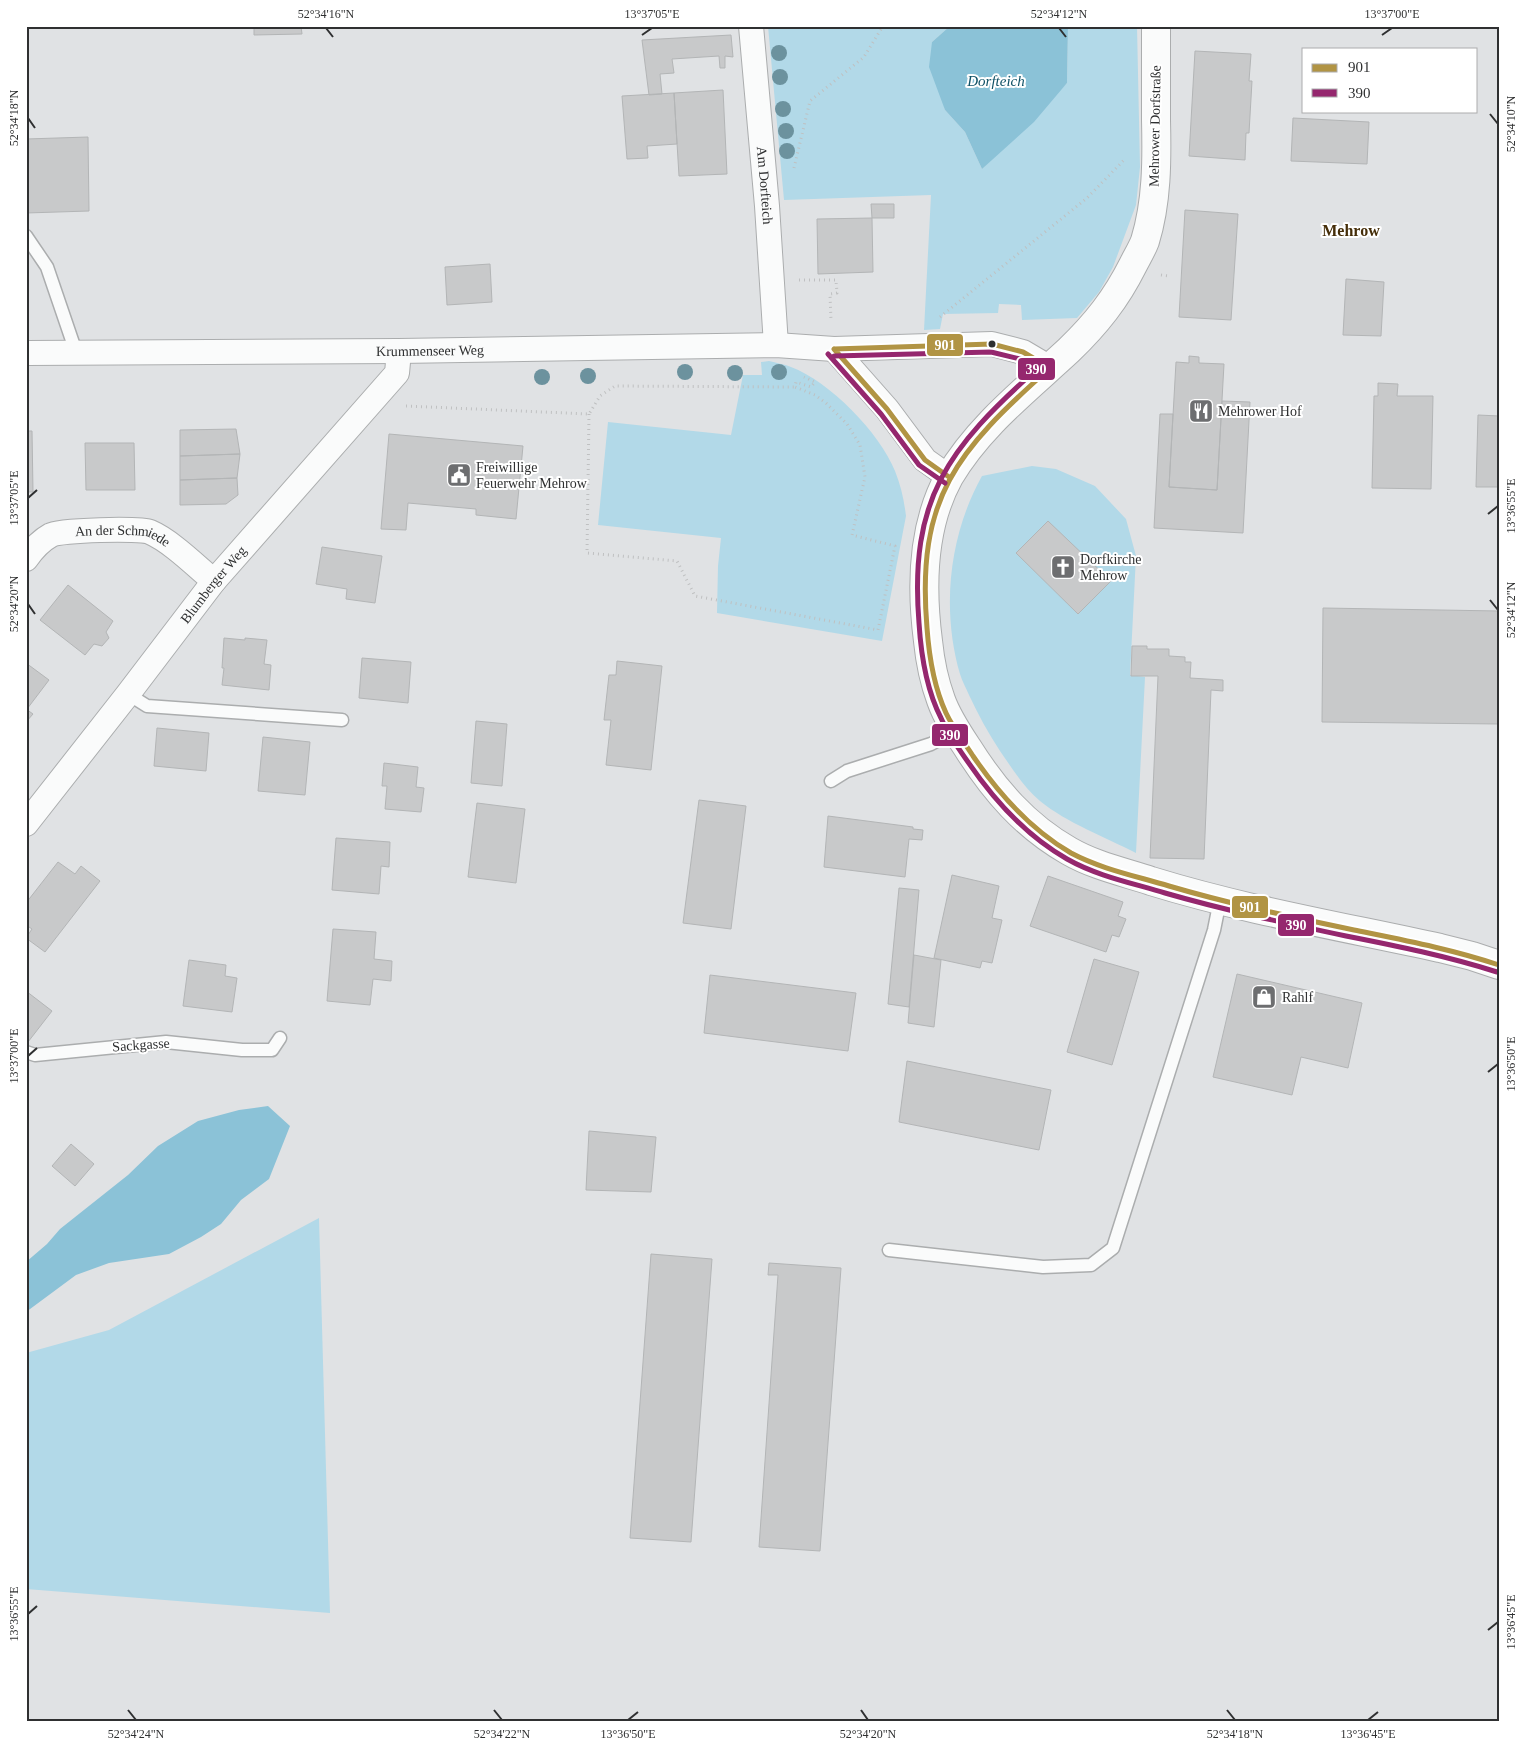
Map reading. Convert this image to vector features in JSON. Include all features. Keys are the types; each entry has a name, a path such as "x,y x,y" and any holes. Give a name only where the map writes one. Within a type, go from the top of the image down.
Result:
{"main road":[{"name":"Mehrower Dorfstraße","path":"1156,26 1157,166 1152,205 1144,242 1110,306 1085,334 989,424 968,449 949,477 935,508 928,540 925,576 925,618 930,661 941,701 956,730 983,772 1024,820 1046,837 1095,863 1220,900 1440,948 1499,965"}],"street":[{"name":"Am Dorfteich","path":"751,26 767,206 776,346"},
{"name":"Krummenseer Weg","path":"26,353 776,346 834,349 992,344 1023,352 1050,368"},
{"path":"834,349 887,409 925,460 949,477"},
{"name":"Blumberger Weg","path":"26,824 214,581 398,373 399,351"},
{"name":"An der Schmiede","path":"26,559 38,543 52,534 132,529 148,531 164,540 214,581"}],"lane":[{"path":"26,236 47,267 76,352"},
{"path":"128,694 147,706 342,720"},
{"path":"831,781 847,771 931,744 956,730"},
{"path":"889,1250 1043,1266 1092,1265 1113,1248 1214,930 1220,900"},
{"name":"Sackgasse","path":"26,1052 35,1055 166,1042 242,1050 272,1050 280,1038"}],"path":[{"path":"767,206 790,181 810,101 864,57 883,26"},
{"path":"935,321 1087,198 1125,158"},
{"path":"771,281 836,280 837,294 830,294 831,326"},
{"path":"776,346 795,365 795,373 815,382 811,387 796,382 795,387"},
{"path":"615,386 795,387 815,395 826,403 847,424 860,445 865,476 852,535 894,546 878,630 696,596 677,561 587,553 589,414 600,396 615,386"},
{"path":"370,404 589,414"}],"shaded area":[{"path":"768,26 950,26 932,42 945,110 965,132 982,169 1067,83 1068,26 1137,26 1140,167 1136,205 1113,267 1099,292 1077,318 1022,320 1021,305 999,304 998,313 943,314 940,329 924,330 931,195 784,200"},
{"path":"769,361 788,366 806,374 837,396 866,425 888,456 895,471 902,493 906,516 882,641 717,613 718,566 721,538 598,525 608,422 731,435 743,375 762,375 761,362"},
{"path":"1032,466 1056,469 1095,486 1126,519 1136,556 1130,675 1145,677 1136,853 1062,816 1034,796 1019,778 991,737 972,702 960,674 954,649 950,598 956,547 962,523 982,476"},
{"path":"319,1218 330,1613 26,1589 26,1353 109,1330"}],"water":[{"name":"Dorfteich","path":"950,26 1068,26 1067,83 1034,122 982,169 965,132 945,110 929,67 932,42"},
{"path":"268,1106 290,1126 269,1179 241,1200 221,1224 169,1254 109,1263 76,1275 26,1312 26,1262 47,1244 60,1229 128,1175 158,1146 198,1121 239,1110"}],"building":[{"path":"254,26 301,26 302,34 254,35"},
{"path":"731,35 733,57 725,56 725,68 720,68 719,56 672,59 674,73 660,74 662,94 649,95 642,40"},
{"path":"1195,51 1251,54 1249,81 1252,81 1249,133 1246,133 1245,160 1189,156"},
{"path":"723,90 727,174 679,176 674,93"},
{"path":"674,93 677,144 647,146 648,158 627,159 622,96"},
{"path":"1293,118 1369,122 1367,164 1291,161"},
{"path":"88,137 89,211 26,213 26,139"},
{"path":"871,204 894,204 894,218 872,218"},
{"path":"1185,210 1238,214 1231,320 1179,317"},
{"path":"872,218 873,272 818,274 817,219"},
{"path":"490,264 492,302 447,305 445,267"},
{"path":"1346,279 1384,282 1381,336 1343,335"},
{"path":"1189,356 1199,357 1199,363 1224,364 1217,490 1169,487 1176,362 1189,363"},
{"path":"1378,383 1398,384 1397,396 1433,396 1431,489 1372,488 1374,396 1378,396"},
{"path":"1222,401 1250,402 1243,533 1154,528 1160,414 1173,414 1169,487 1217,490"},
{"path":"1478,415 1499,416 1499,487 1476,487"},
{"path":"236,429 240,454 180,456 180,430"},
{"path":"26,431 32,431 33,492 26,492"},
{"path":"389,434 523,446 516,519 476,515 476,509 408,503 406,530 381,529"},
{"path":"85,443 134,443 135,490 86,490"},
{"path":"240,454 237,478 180,480 180,456"},
{"path":"237,478 238,495 226,504 180,505 180,480"},
{"name":"Dorfkirche Mehrow","path":"1048,521 1111,581 1078,614 1016,553"},
{"path":"322,547 382,556 375,603 346,599 347,589 316,584"},
{"path":"68,585 113,621 106,632 109,638 102,646 94,644 85,655 40,620"},
{"path":"1323,608 1499,611 1499,724 1322,722"},
{"path":"224,638 267,640 264,664 271,665 269,690 222,685"},
{"path":"1132,646 1147,646 1147,649 1169,649 1169,656 1185,657 1185,662 1191,662 1190,678 1223,680 1223,691 1211,690 1204,859 1150,858 1158,676 1131,676"},
{"path":"362,658 411,662 408,703 359,698"},
{"path":"617,661 662,666 651,770 606,765 611,720 604,720 609,675 616,675"},
{"path":"26,663 49,680 27,709 26,709"},
{"path":"26,709 33,714 26,722"},
{"path":"476,721 507,724 502,786 471,783"},
{"path":"157,728 209,733 206,771 154,766"},
{"path":"263,737 310,742 305,795 258,791"},
{"path":"384,763 418,767 416,787 424,788 421,812 385,809 387,786 382,786"},
{"path":"699,800 746,806 731,929 683,923"},
{"path":"477,803 525,809 516,883 468,877"},
{"path":"828,816 913,827 913,829 923,830 922,840 909,839 905,877 824,867"},
{"path":"336,838 390,842 389,867 381,866 379,894 332,890"},
{"path":"58,862 75,874 81,866 100,881 45,952 26,938 32,929 26,925 26,903"},
{"path":"952,875 999,886 992,918 1002,920 992,963 982,961 980,968 934,958"},
{"path":"1048,876 1123,902 1118,916 1126,919 1119,937 1112,935 1106,952 1030,926"},
{"path":"899,888 919,890 909,1007 888,1004"},
{"path":"333,929 376,932 374,959 392,961 391,981 373,979 370,1005 327,1001"},
{"path":"914,955 941,960 934,1027 908,1023"},
{"path":"1094,959 1139,972 1112,1065 1067,1052"},
{"path":"189,960 226,965 225,976 237,978 232,1012 183,1006"},
{"path":"1237,974 1362,1003 1348,1068 1301,1057 1292,1095 1213,1077"},
{"path":"710,975 856,993 848,1051 704,1033"},
{"path":"26,991 52,1011 28,1042 26,1041"},
{"path":"907,1061 1051,1090 1039,1150 899,1122"},
{"path":"589,1131 656,1137 651,1192 586,1190"},
{"path":"71,1144 94,1164 75,1186 52,1166"},
{"path":"651,1254 712,1259 691,1542 630,1538"},
{"path":"769,1263 841,1268 820,1551 759,1547 778,1275 768,1275"}],"transit line":[{"name":"901","path":"834,349 992,344 1023,352 1050,368"},
{"name":"901","path":"834,349 887,409 925,460 949,477"},
{"name":"390","path":"834,356 991,352 1020,359 1037,369 980,425 958,451 941,479 928,509 921,542 918,580 921,647 928,684 936,707 950,735 978,776 1012,816 1052,850 1078,865 1115,879 1232,911 1422,952 1497,972"},
{"name":"390","path":"828,354 881,414 919,465 945,483"},
{"name":"901","path":"1050,368 990,425 967,452 950,480 937,510 928,544 925,583 927,628 935,682 949,719 983,770 1029,822 1056,844 1094,864 1215,899 1427,945 1499,965"}],"place":[{"name":"Mehrower Hof","path":"1201,411"},
{"name":"Freiwillige Feuerwehr Mehrow","path":"459,475"},
{"name":"Dorfkirche Mehrow","path":"1063,567"},
{"name":"Rahlf","path":"1264,997"}],"district":[{"name":"Mehrow","path":"1351,230"}]}
